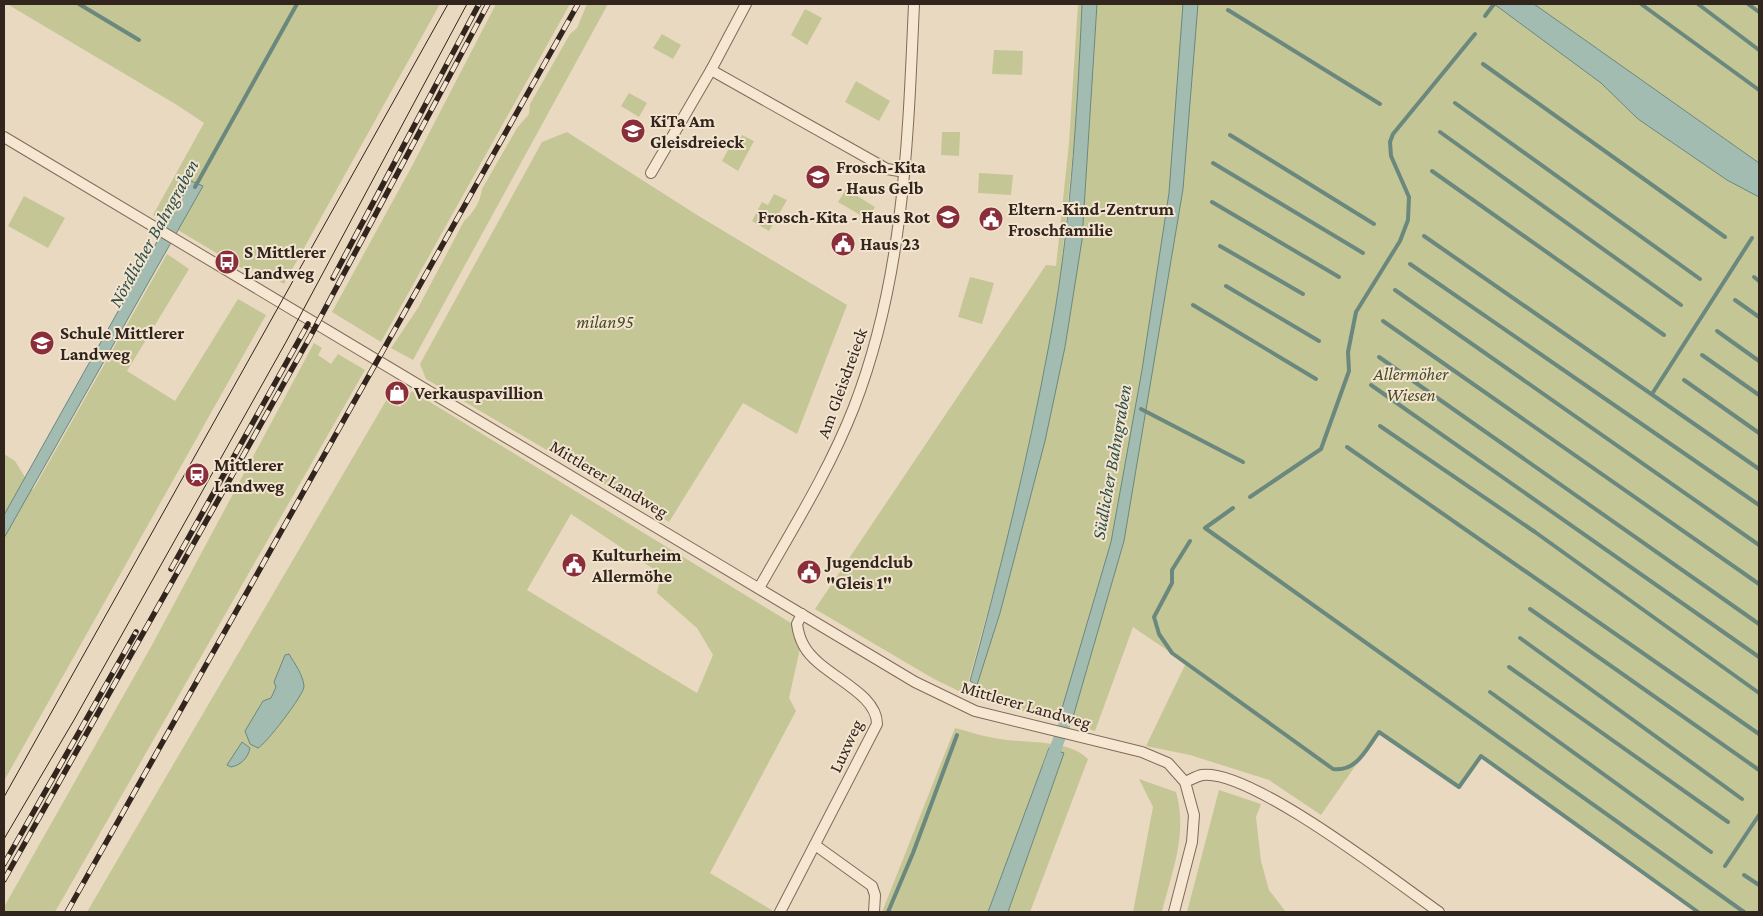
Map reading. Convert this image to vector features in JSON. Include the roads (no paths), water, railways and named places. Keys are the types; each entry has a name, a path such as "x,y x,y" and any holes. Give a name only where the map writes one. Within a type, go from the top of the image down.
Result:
{"street":[{"path":"651,173 746,4"},
{"name":"Am Gleisdreieck","path":"760,588 823,478 855,404 884,308 899,228 905,172 914,4"},
{"path":"710,70 887,169 905,172"},
{"name":"Mittlerer Landweg","path":"4,138 915,682 958,704 1044,730 1142,752 1168,763 1185,782"},
{"name":"Luxweg","path":"780,912 877,724 877,716 872,705 804,648 797,624 802,614"},
{"path":"1174,912 1194,829 1192,802 1185,782 1202,775 1232,780 1260,793 1322,829 1440,912"},
{"path":"815,845 872,886 875,895 874,912"}],"waterway":[{"path":"79,4 139,40"},
{"name":"Nördlicher Bahngraben","path":"195,187 297,4"},
{"path":"1485,16 1494,4"},
{"path":"1641,4 1759,90"},
{"path":"1698,4 1759,50"},
{"path":"1748,4 1759,12"},
{"path":"1228,10 1380,104"},
{"path":"1250,497 1321,449 1349,371 1348,352 1356,312 1400,241 1408,220 1409,197 1391,156 1390,142 1393,134 1475,34"},
{"path":"1483,64 1725,237"},
{"path":"1455,103 1700,279"},
{"path":"1440,132 1681,305"},
{"path":"1230,135 1374,224"},
{"path":"1213,163 1363,253"},
{"path":"1432,171 1664,335"},
{"path":"1212,202 1339,277"},
{"path":"1424,236 1759,469"},
{"path":"1652,394 1752,238"},
{"path":"1220,246 1303,294"},
{"path":"1410,264 1759,505"},
{"path":"1754,277 1759,281"},
{"path":"1226,286 1319,341"},
{"path":"1395,290 1759,545"},
{"path":"1735,300 1759,317"},
{"path":"1193,305 1316,379"},
{"path":"1383,321 1759,584"},
{"path":"1717,331 1759,361"},
{"path":"1702,355 1759,395"},
{"path":"1379,357 1759,624"},
{"path":"1684,380 1759,433"},
{"path":"1371,385 1759,657"},
{"path":"1141,409 1243,462"},
{"path":"1380,426 1535,532 1759,693"},
{"path":"1347,447 1759,734"},
{"path":"1233,508 1205,528 1744,912"},
{"path":"1190,541 1172,570 1172,583 1154,617 1159,634 1172,653 1333,769 1341,769 1355,763 1379,732 1459,787 1481,756 1698,912"},
{"path":"1530,609 1759,770"},
{"path":"1520,638 1742,799"},
{"path":"1509,667 1728,822"},
{"path":"1490,692 1711,852"},
{"name":"Südlicher Bahngraben","path":"1049,766 1065,723"},
{"path":"888,912 913,853 957,735"},
{"path":"1725,866 1759,815"},
{"path":"1744,875 1759,885"}],"tram line":[{"path":"4,797 448,4"},
{"path":"4,839 74,720 286,342 467,4"}],"railway":[{"path":"333,278 479,4"},
{"path":"4,880 310,337 488,4"},
{"path":"67,912 578,4"},
{"path":"171,569 308,324"},
{"path":"4,864 136,632"}],"place":[{"name":"KiTa Am Gleisdreieck","path":"633,131"},
{"name":"Frosch-Kita - Haus Gelb","path":"818,177"},
{"name":"Frosch-Kita - Haus Rot","path":"948,217"},
{"name":"Eltern-Kind-Zentrum Froschfamilie","path":"991,219"},
{"name":"Haus 23","path":"843,244"},
{"name":"S Mittlerer Landweg","path":"227,262"},
{"name":"Schule Mittlerer Landweg","path":"42,343"},
{"name":"Verkauspavillion","path":"397,393"},
{"name":"Mittlerer Landweg","path":"197,475"},
{"name":"Kulturheim Allermöhe","path":"574,565"},
{"name":"Jugendclub \"Gleis 1\"","path":"809,572"}],"park label":[{"name":"milan95","path":"605,322"},
{"name":"Allermöher Wiesen","path":"1411,384"}]}
